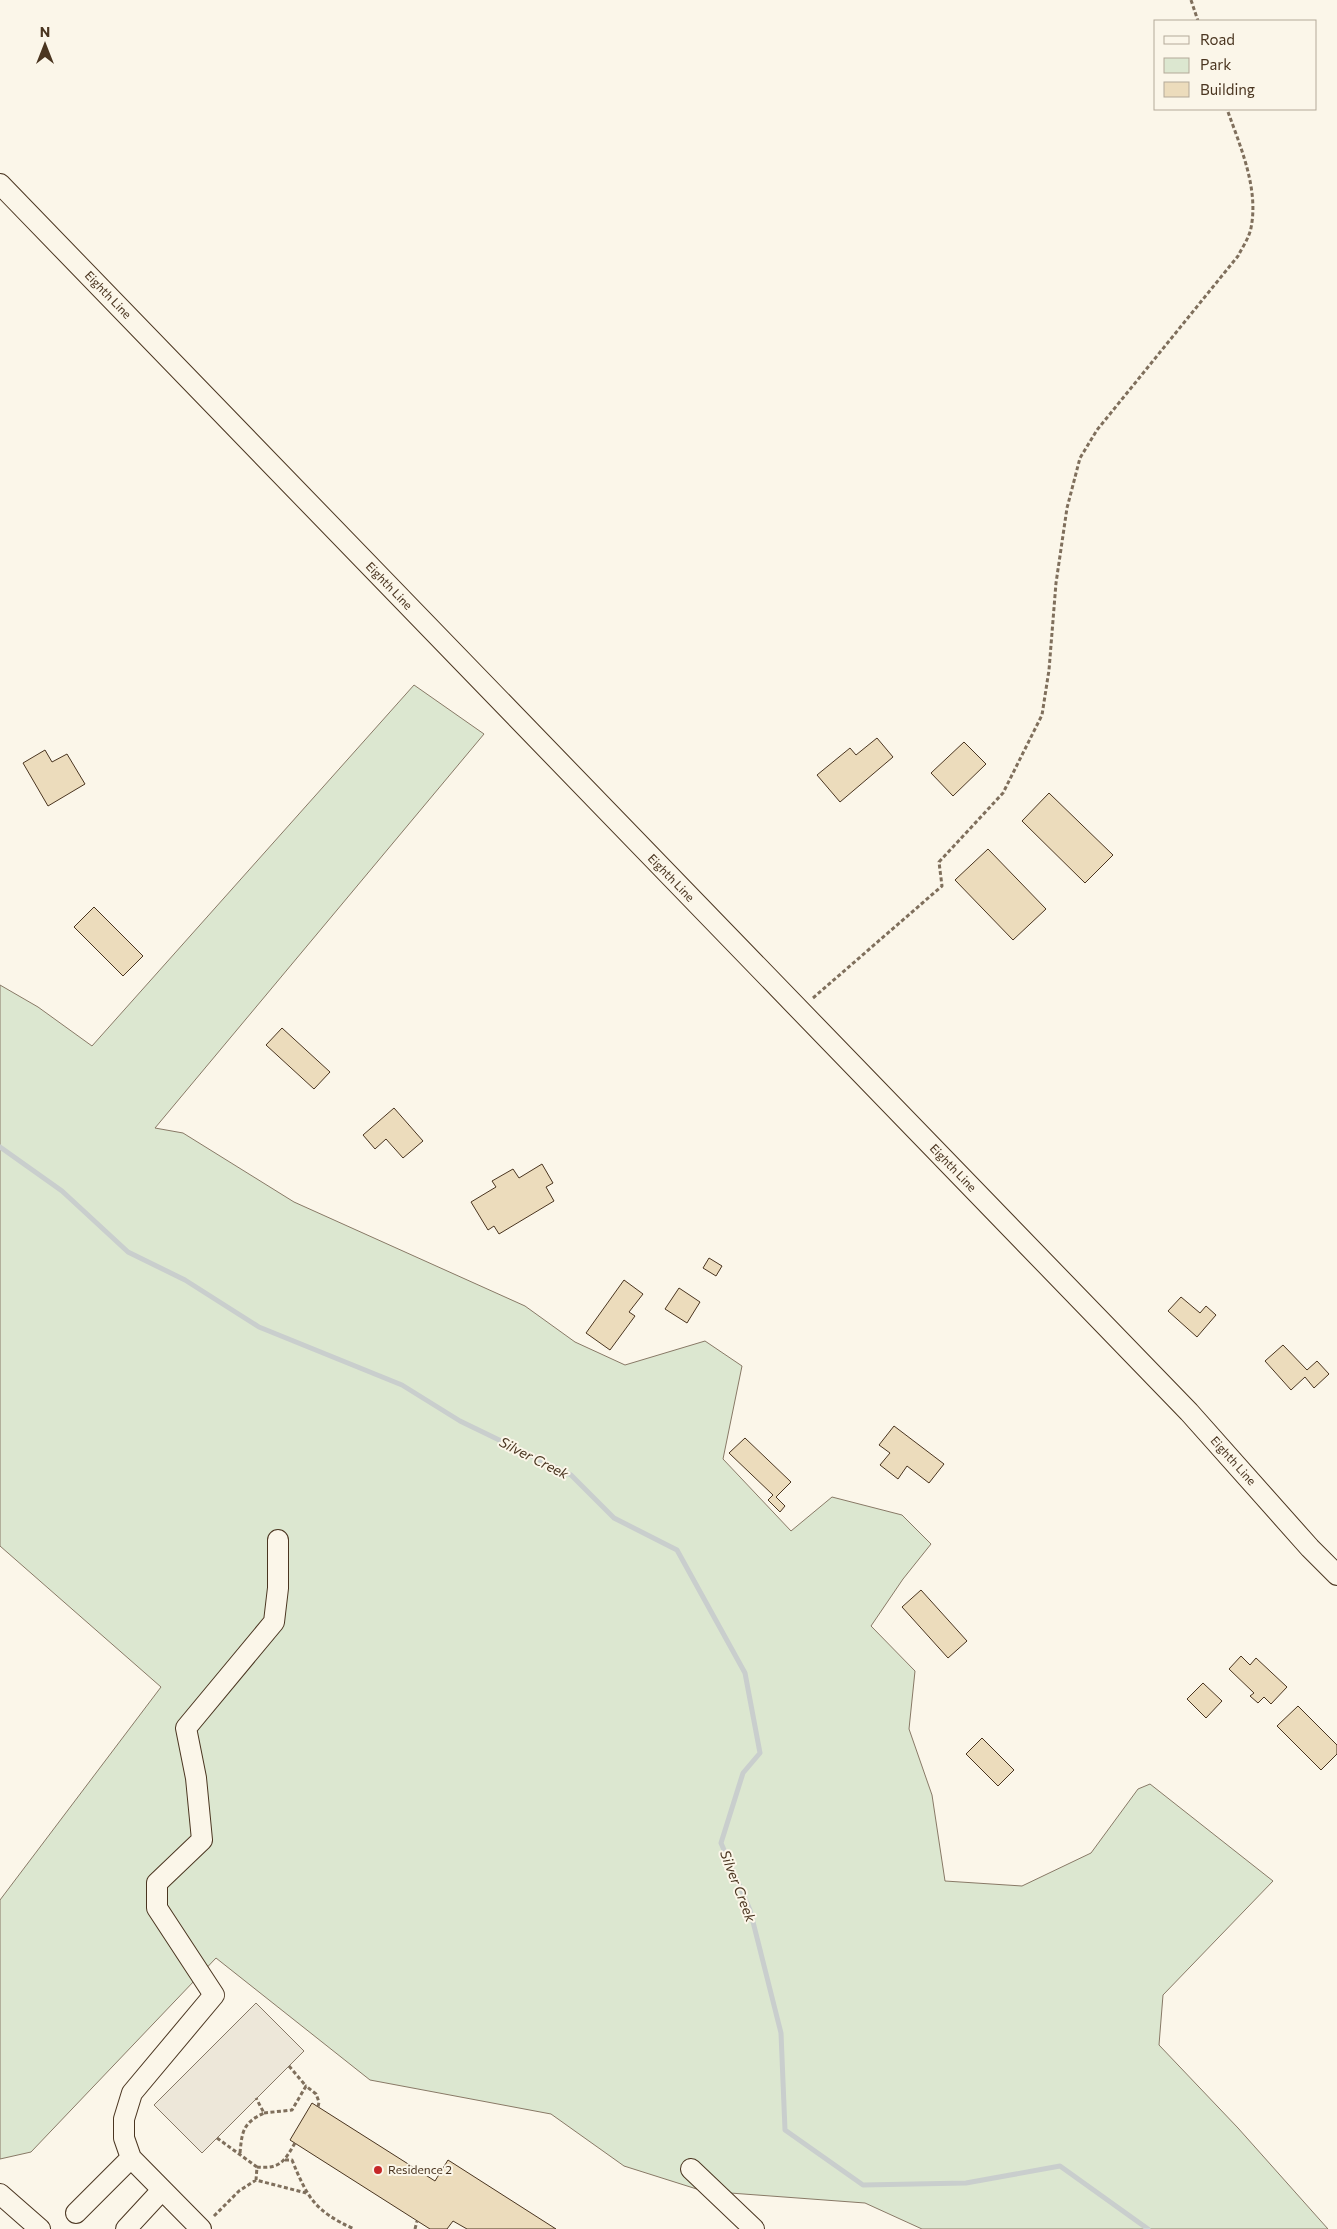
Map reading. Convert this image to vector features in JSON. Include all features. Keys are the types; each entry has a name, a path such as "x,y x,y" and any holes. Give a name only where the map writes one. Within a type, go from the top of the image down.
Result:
{"street":[{"name":"Eighth Line","path":"0,184 1189,1412 1337,1576"},
{"path":"197,2227 130,2158 124,2138 124,2119 132,2093 214,1995 157,1908 157,1883 202,1840 196,1778 186,1728 274,1622 278,1588 278,1540"},
{"path":"76,2213 130,2158"},
{"path":"691,2169 754,2229"},
{"path":"126,2229 162,2190"},
{"path":"0,2194 40,2229"}],"path":[{"path":"1191,0 1198,20"},
{"path":"799,1010 942,886 939,862 1003,793 1042,715 1049,670 1057,574 1067,508 1080,458 1097,430 1238,256 1251,230 1252,204 1249,172 1228,110"},
{"path":"289,2066 306,2086 316,2094 319,2102 318,2107"},
{"path":"240,2153 242,2131 252,2119 264,2113 292,2110 306,2086"},
{"path":"256,2098 264,2113"},
{"path":"217,2138 257,2167 272,2168 285,2160 295,2142"},
{"path":"285,2160 292,2160 306,2193 330,2218 354,2229"},
{"path":"256,2180 257,2167"},
{"path":"197,2227 239,2191 256,2180 306,2193"},
{"path":"415,2229 417,2221"}],"green space":[{"path":"414,685 484,734 155,1128 183,1133 294,1202 525,1306 575,1342 625,1365 705,1341 742,1366 723,1459 791,1531 832,1497 902,1515 931,1544 903,1579 871,1626 915,1671 909,1729 932,1795 945,1881 1022,1886 1091,1853 1138,1789 1150,1784 1273,1881 1163,1995 1159,2045 1238,2128 1328,2229 922,2229 865,2203 703,2191 624,2166 551,2114 370,2080 216,1958 31,2152 0,2159 0,1900 161,1687 0,1546 0,985 38,1007 92,1046"}],"shaded area":[{"path":"256,2003 304,2051 202,2153 154,2105"}],"building":[{"path":"877,738 893,757 840,802 817,775 850,748 856,755"},
{"path":"964,742 986,764 953,796 931,773"},
{"path":"45,750 52,762 67,754 85,784 48,806 23,763"},
{"path":"1049,793 1113,855 1085,883 1022,821"},
{"path":"988,849 1046,909 1013,940 955,880"},
{"path":"94,907 143,956 123,976 74,927"},
{"path":"282,1028 330,1072 314,1089 266,1045"},
{"path":"394,1108 423,1141 403,1158 386,1139 375,1149 363,1135"},
{"path":"542,1164 553,1183 546,1187 554,1201 499,1234 494,1226 488,1230 471,1202 496,1187 492,1181 513,1169 519,1178"},
{"path":"709,1258 722,1266 716,1276 703,1268"},
{"path":"624,1280 643,1294 629,1312 635,1316 610,1350 586,1333"},
{"path":"679,1288 700,1302 687,1323 665,1309"},
{"path":"1181,1297 1200,1313 1206,1306 1216,1315 1197,1337 1168,1311"},
{"path":"1283,1345 1307,1370 1317,1361 1329,1374 1314,1388 1305,1377 1291,1390 1265,1361"},
{"path":"894,1426 944,1464 929,1483 907,1466 898,1479 880,1465 890,1453 879,1445"},
{"path":"745,1438 791,1482 776,1497 785,1506 780,1512 768,1500 773,1495 729,1453"},
{"path":"921,1590 967,1641 948,1658 902,1607"},
{"path":"1241,1656 1250,1665 1256,1658 1287,1687 1271,1704 1264,1697 1258,1703 1250,1696 1254,1693 1229,1669"},
{"path":"1203,1683 1222,1701 1206,1718 1187,1699"},
{"path":"1298,1706 1337,1745 1337,1754 1321,1770 1277,1726"},
{"path":"982,1738 1014,1770 998,1786 966,1754"},
{"name":"Residence 2","path":"312,2103 435,2181 448,2160 556,2229 467,2229 453,2221 447,2229 430,2229 290,2140"}],"waterway":[{"name":"Silver Creek","path":"0,1147 62,1191 128,1252 185,1280 259,1327 402,1385 460,1421 571,1475 614,1518 677,1550 745,1673 760,1753 743,1773 721,1843 750,1910 781,2033 785,2130 863,2185 966,2183 1060,2166 1148,2229"}],"place":[{"name":"Residence 2","path":"378,2170"}]}
